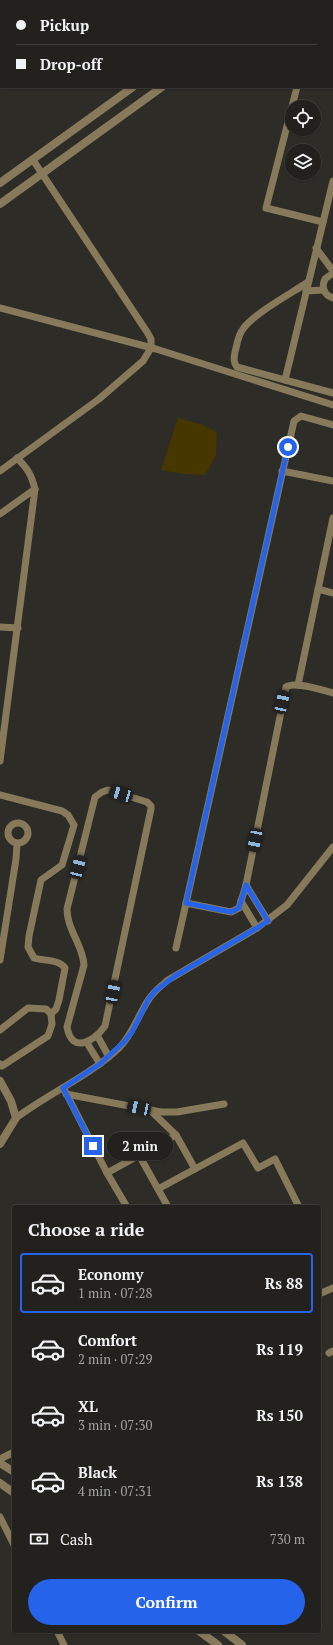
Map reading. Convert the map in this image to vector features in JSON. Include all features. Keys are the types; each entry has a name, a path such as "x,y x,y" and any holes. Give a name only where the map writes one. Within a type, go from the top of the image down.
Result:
{"street":[{"path":"0,183 132,88"},
{"path":"0,204 161,88"},
{"path":"297,88 266,208 323,222"},
{"path":"0,471 99,399 143,361 151,348 151,339 148,332 33,160"},
{"path":"285,380 333,181"},
{"path":"316,248 333,272 325,279 323,283 324,290 328,296 333,298"},
{"path":"308,282 249,322 242,329 234,360 237,367 333,393"},
{"path":"306,291 324,290"},
{"path":"0,308 151,348 333,404"},
{"path":"176,948 294,421 296,418 301,416 333,425"},
{"path":"0,761 35,489 32,476 28,469 17,458"},
{"path":"282,471 333,481"},
{"path":"0,514 35,489"},
{"path":"298,685 333,518"},
{"path":"318,589 333,593"},
{"path":"0,627 18,628"},
{"path":"186,903 231,912 239,908 246,885 286,687 291,684 333,693"},
{"path":"108,790 147,802 151,806 151,809 135,880 108,1018 106,1026 97,1035 87,1043 79,1043 70,1038 67,1027 84,965 81,950 69,926 67,909 96,797 102,792 108,790"},
{"path":"0,795 62,811 68,815 74,824 62,865 41,880 29,936 28,947 34,958 57,962 62,964 65,968 59,1000 56,1009 51,1014"},
{"path":"18,823 24,825 28,830 27,837 23,842 17,844 4,837 12,824 18,823"},
{"path":"0,960 17,844"},
{"path":"0,1144 16,1118 65,1091 100,1064 124,1042 132,1032 148,1000 155,991 175,976 268,921 287,906 333,847"},
{"path":"246,885 268,921"},
{"path":"241,901 257,928"},
{"path":"0,1030 28,1008 37,1007 46,1009 51,1014 52,1024 48,1036 2,1066 0,1064"},
{"path":"97,1035 109,1056"},
{"path":"87,1043 100,1064"},
{"path":"0,1081 12,1101 16,1118"},
{"path":"65,1091 151,1111 171,1112 224,1104"},
{"path":"65,1091 107,1173 126,1205"},
{"path":"151,1111 176,1135 195,1169"},
{"path":"107,1173 176,1135"},
{"path":"158,1189 243,1143 258,1168 275,1159 298,1205"},
{"path":"139,1155 167,1205"},
{"path":"321,1293 333,1288"},
{"path":"0,1459 12,1453"},
{"path":"0,1463 12,1471"},
{"path":"0,1483 12,1492"},
{"path":"0,1517 12,1541"},
{"path":"58,1633 64,1645"},
{"path":"202,1633 218,1645"},
{"path":"227,1633 242,1645"}],"shaded area":[{"path":"178,418 200,424 217,432 216,456 205,475 183,474 161,470"}],"route":[{"path":"93,1146 63,1088 100,1064 118,1049 132,1032 148,1000 155,991 175,976 268,921 246,885 239,908 231,912 186,903 288,447"}]}
